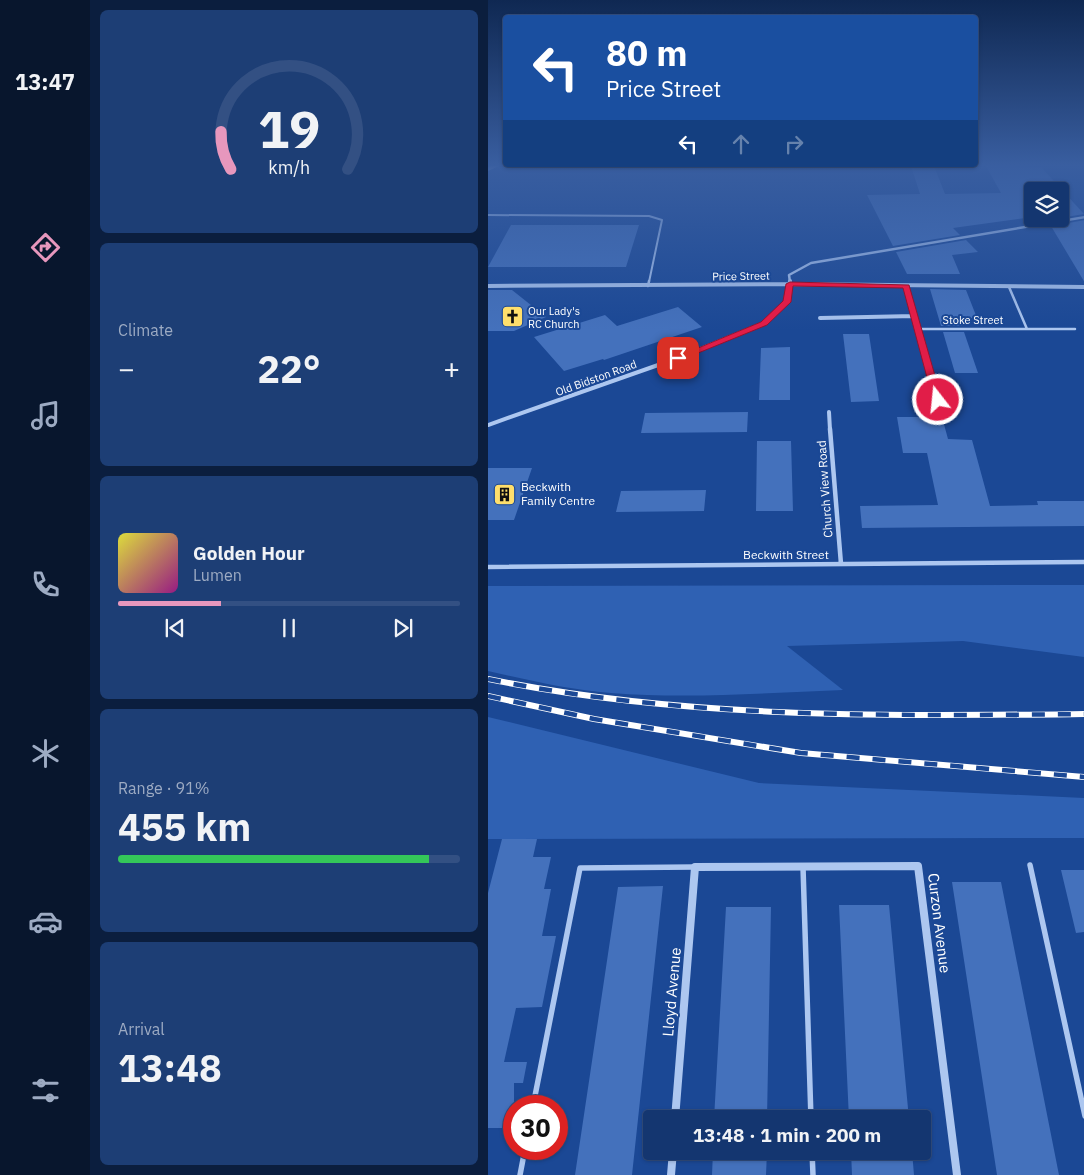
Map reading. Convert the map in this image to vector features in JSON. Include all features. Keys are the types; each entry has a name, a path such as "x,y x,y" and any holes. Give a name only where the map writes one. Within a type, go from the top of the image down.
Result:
{"street":[{"name":"Old Bidston Road","path":"488,425 678,358 764,323 787,302 790,284 789,275 811,263 1060,221"},
{"name":"Price Street","path":"488,286 790,284 1084,287"},
{"path":"906,286 938,400"},
{"path":"820,318 914,316"},
{"name":"Church View Road","path":"829,412 841,564"},
{"name":"Beckwith Street","path":"488,567 1084,562"},
{"name":"Curzon Avenue","path":"695,867 918,866 957,1175"},
{"name":"Lloyd Avenue","path":"676,1110 695,867"},
{"path":"671,1175 672,1160"}],"lane":[{"path":"648,286 662,221"},
{"name":"Stoke Street","path":"1008,286 1027,329"},
{"name":"Stoke Street","path":"918,329 1075,329"},
{"path":"1030,865 1084,1116"},
{"path":"535,1095 580,868 695,867"},
{"path":"804,867 812,1110"},
{"path":"520,1175 523,1160"},
{"path":"812,1160 813,1175"}],"shaded area":[{"path":"1084,585 1084,657 963,641 787,646 843,690 727,695 640,695 596,692 488,671 488,586"},
{"path":"488,717 759,783 1084,798 1084,838 488,839"}],"building":[{"path":"880,221 1005,221 953,228 960,235 893,246"},
{"path":"1085,221 1085,283 1052,227 1069,227 1069,223"},
{"path":"511,225 639,225 626,267 488,267"},
{"path":"966,240 978,252 952,255 960,274 907,274 896,252"},
{"path":"930,289 966,290 977,318 959,318 962,326 941,326"},
{"name":"Our Lady's RC Church","path":"488,290 512,290 546,317 514,331 488,331"},
{"path":"678,307 702,327 604,360 564,371 534,337 605,315 617,326"},
{"path":"943,332 964,332 978,373 955,373"},
{"path":"843,334 869,334 879,401 851,402"},
{"path":"790,347 790,400 759,400 761,348"},
{"path":"748,412 747,432 641,433 645,413"},
{"path":"897,417 942,417 948,439 972,440 990,506 1038,505 1037,501 1085,501 1085,526 862,528 860,506 938,505 927,453 903,453"},
{"path":"757,441 791,441 793,511 756,511"},
{"name":"Beckwith Family Centre","path":"488,468 532,468 514,520 488,520"},
{"path":"706,490 704,511 616,512 621,491"},
{"path":"502,839 537,839 533,857 551,857 544,889 551,889 542,936 556,936 542,1007 516,1008 504,1062 527,1062 523,1083 514,1083 514,1095 503,1095 503,1128 488,1128 488,893"},
{"path":"1061,870 1085,870 1085,932 1076,933"},
{"path":"952,882 1001,882 1059,1175 997,1175"},
{"path":"663,886 632,1175 575,1175 618,887"},
{"path":"839,905 889,905 908,1110 849,1110"},
{"path":"726,907 771,907 767,1110 715,1110"},
{"path":"713,1160 767,1160 766,1175 712,1175"},
{"path":"851,1160 913,1160 914,1175 852,1175"}],"railway":[{"path":"488,679 636,702 711,708 860,714 1085,714"},
{"path":"488,696 594,719 801,753 1085,777"}],"place":[{"name":"Our Lady's RC Church","path":"512,317"},
{"name":"Beckwith Family Centre","path":"505,494"}],"route":[{"path":"678,358 764,323 787,302 790,284 906,286 938,400"}]}
